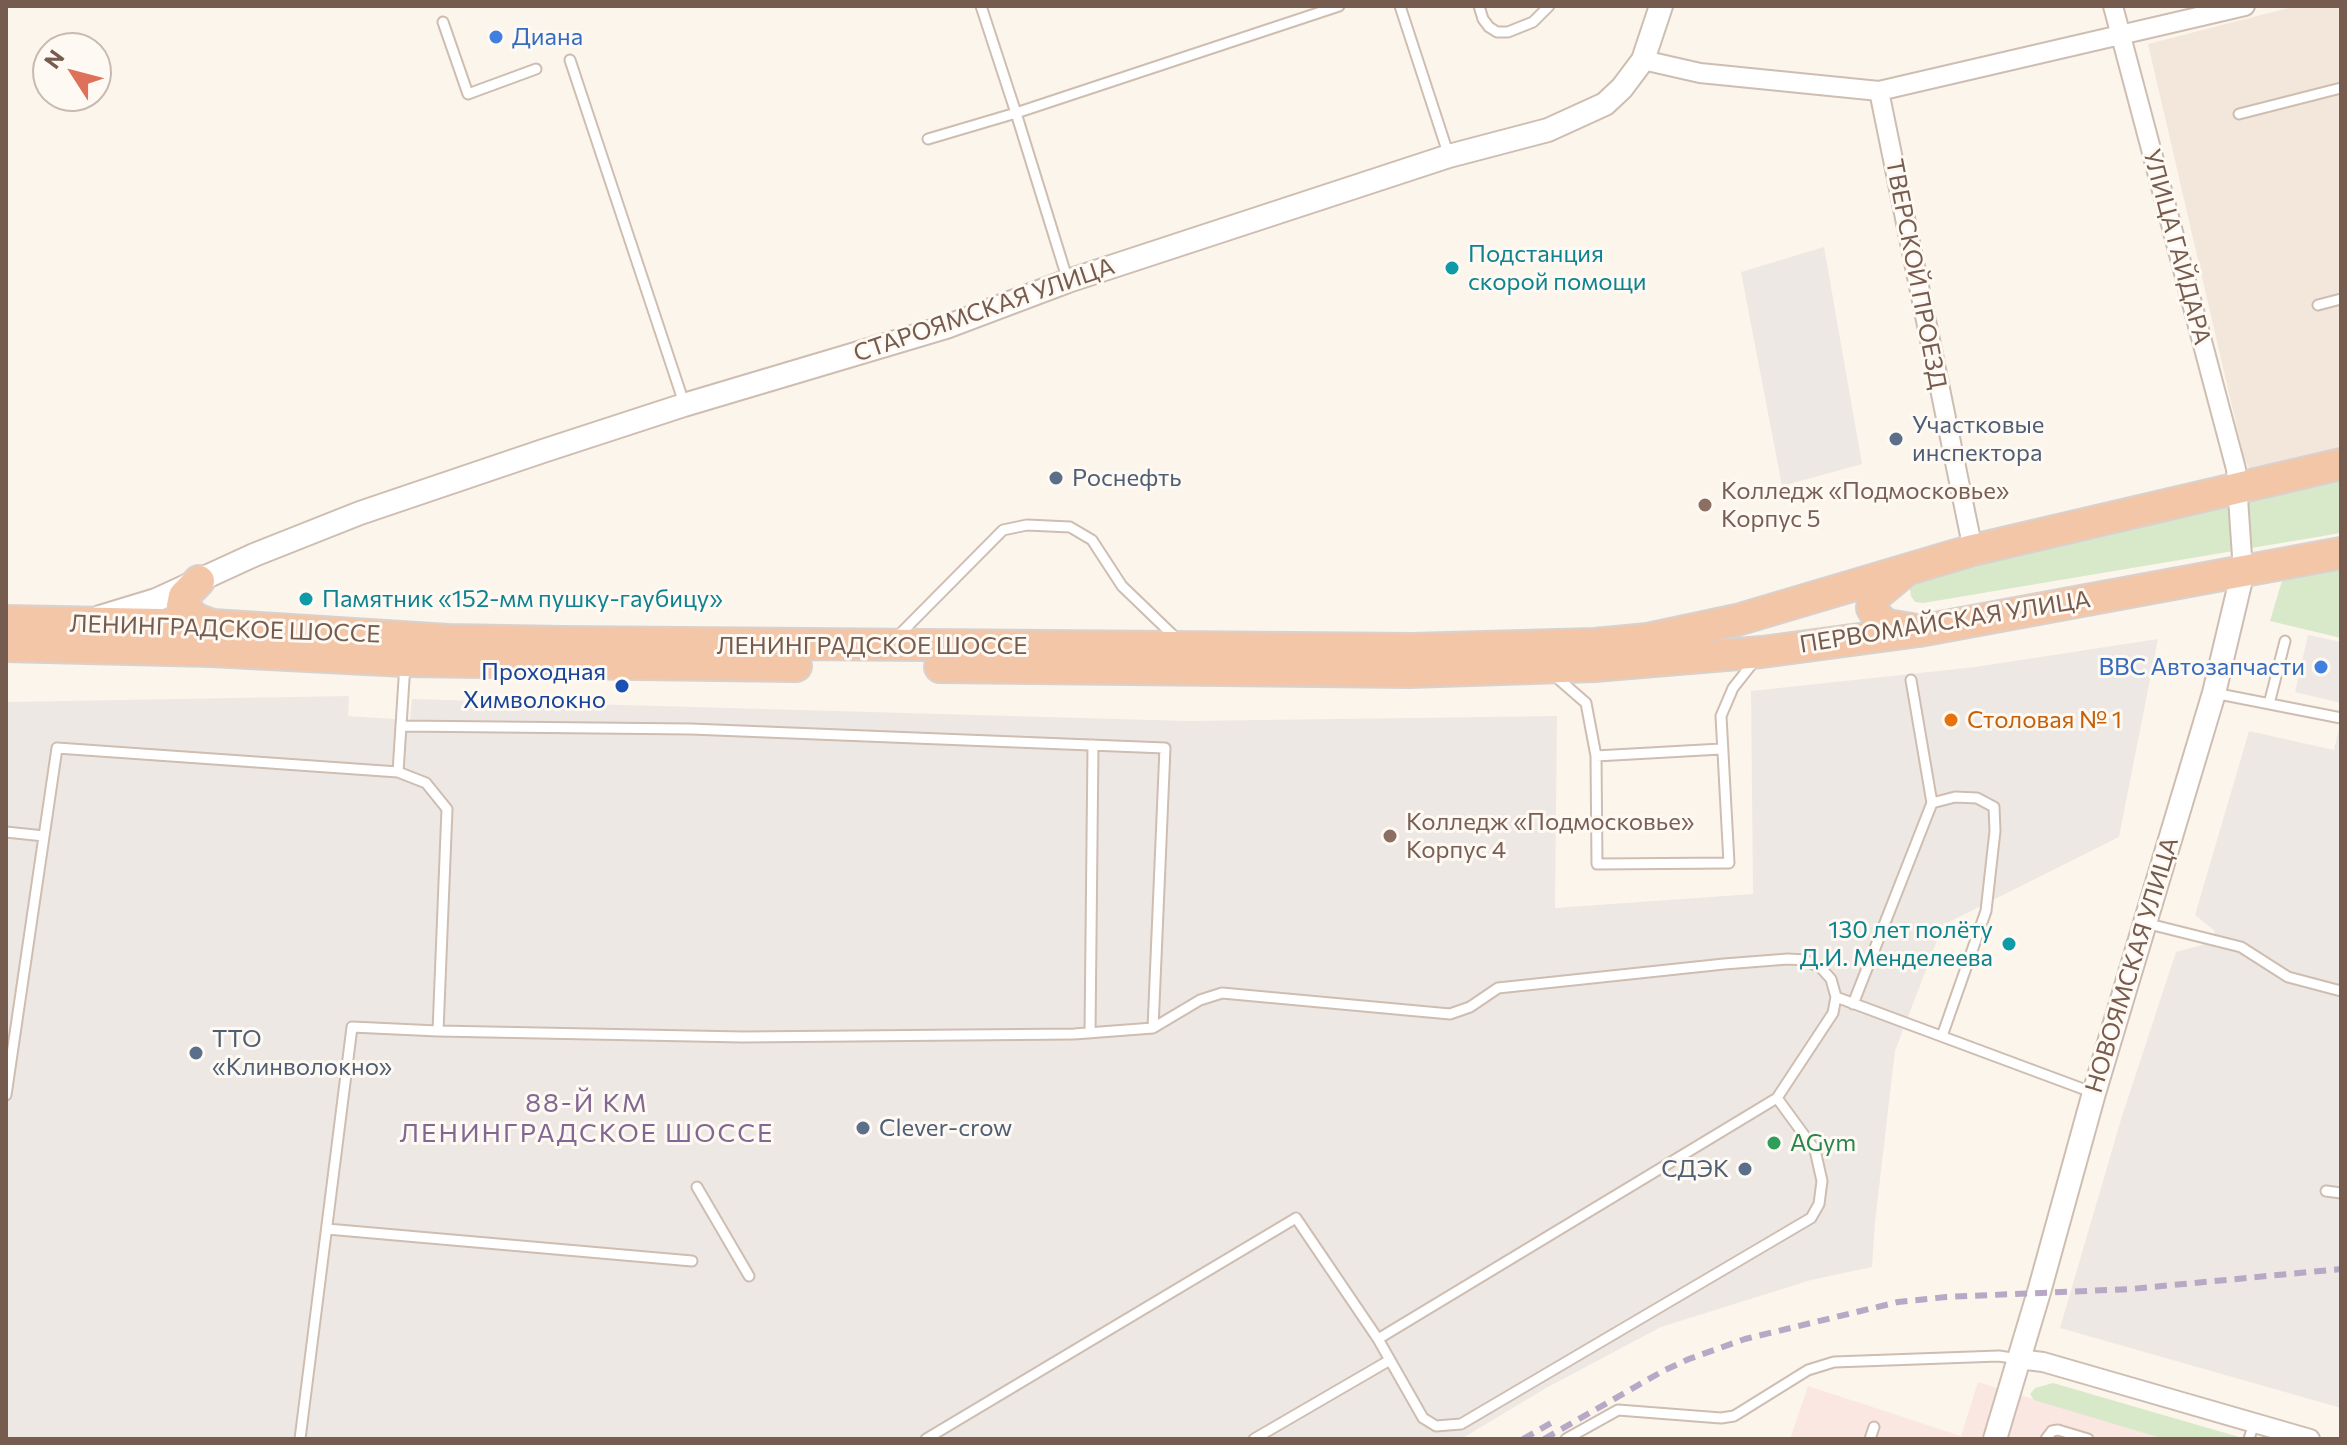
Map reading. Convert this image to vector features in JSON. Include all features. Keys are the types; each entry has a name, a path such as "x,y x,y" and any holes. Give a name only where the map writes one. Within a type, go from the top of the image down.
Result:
{"highway":[{"name":"ПЕРВОМАЙСКАЯ УЛИЦА","path":"1737,620 1973,550 2341,464"},
{"name":"ПЕРВОМАЙСКАЯ УЛИЦА","path":"1546,669 1762,652 1919,631 2341,553"},
{"path":"1907,569 1874,597 1872,608 1887,625 1919,631"},
{"path":"199,581 184,596 182,606 196,619 212,625"},
{"name":"ЛЕНИНГРАДСКОЕ ШОССЕ","path":"7,633 83,623 212,625 448,640 1186,648 1547,647 1648,639 1737,620"},
{"name":"ЛЕНИНГРАДСКОЕ ШОССЕ","path":"7,633 211,651 405,661 1378,672 1546,669"}],"street":[{"name":"СТАРОЯМСКАЯ УЛИЦА","path":"83,623 156,600 254,555 360,513 684,405 946,327 1068,281 1449,156 1548,130 1605,104 1622,88 1643,60 1661,6"},
{"name":"УЛИЦА ГАЙДАРА","path":"2113,6 2236,469 2238,488"},
{"path":"1643,60 1700,73 1879,91 2245,6"},
{"name":"ТВЕРСКОЙ ПРОЕЗД","path":"1879,91 1973,550"},
{"name":"НОВОЯМСКАЯ УЛИЦА","path":"1995,1439 2094,1093 2214,693 2243,571 2238,488"},
{"name":"СТАРОЯМСКАЯ УЛИЦА","path":"7,633 88,610 160,582 254,555"},
{"path":"2018,1359 2043,1362 2252,1431 2298,1437"}],"lane":[{"path":"981,6 1068,281"},
{"path":"928,139 1339,6"},
{"path":"1400,6 1449,156"},
{"path":"1479,6 1483,19 1497,32 1508,32 1533,22 1549,6"},
{"path":"443,22 468,94 536,69"},
{"path":"570,60 684,405"},
{"path":"2239,114 2341,88"},
{"path":"2318,305 2341,299"},
{"path":"887,646 1003,530 1027,525 1070,527 1092,540 1122,586 1186,648"},
{"path":"2269,704 2285,641"},
{"path":"1546,669 1586,703 1596,756 1597,864 1729,863 1721,716 1733,688 1762,652"},
{"path":"398,772 405,661"},
{"path":"1853,1004 1932,803 1911,680"},
{"path":"2214,693 2341,718"},
{"path":"402,726 691,729 1165,748 1153,1028"},
{"path":"1090,1033 1093,745"},
{"path":"6,1095 57,748 398,772 426,783 447,809 438,1031"},
{"path":"1596,756 1721,749"},
{"path":"1932,803 1955,797 1977,798 1994,807 1995,831 1986,911 1942,1036"},
{"path":"6,832 44,836"},
{"path":"2145,923 2241,947 2288,977 2341,991"},
{"path":"300,1439 352,1027 743,1037 1090,1033 1153,1028 1200,1000 1222,993 1450,1014 1470,1007 1498,988 1788,959 1805,960 1821,968 1831,979 1836,997 1833,1013 1777,1098 1378,1339"},
{"path":"1836,997 2094,1093"},
{"path":"926,1439 1296,1218 1378,1339 1423,1418 1436,1426 1461,1424 1811,1218 1819,1204 1822,1181 1815,1150 1777,1098"},
{"path":"697,1187 749,1276"},
{"path":"2326,1191 2341,1193"},
{"path":"327,1229 692,1261"},
{"path":"1566,1439 1620,1409 1721,1418 1734,1416 1808,1370 1834,1362 1999,1356 2018,1359"},
{"path":"1254,1439 1390,1360"},
{"path":"1870,1439 1874,1427"},
{"path":"2046,1439 2052,1431 2058,1430 2088,1439"}],"shaded area":[{"path":"2296,6 2341,6 2341,452 2256,471 2249,468 2244,458 2148,44"},
{"path":"1824,247 1862,464 1782,486 1741,272"},
{"name":"ВВС Автозапчасти","path":"2308,635 2341,642 2341,703 2295,692"},
{"path":"2158,639 2119,837 1943,925 1895,1051 1872,1267 1811,1280 1661,1327 1546,1388 1461,1439 6,1439 6,702 349,696 348,716 410,720 412,699 1188,721 1557,716 1555,908 1753,894 1751,691 1975,667"},
{"path":"2341,720 2341,1408 2060,1328 2122,1116 2176,952 2213,942 2215,931 2195,915 2249,731 2334,750"},
{"path":"1978,1382 2164,1439 1790,1439 1808,1386 1961,1436"}],"green space":[{"path":"2341,475 2341,533 1923,603 1915,602 1911,596 1910,589 1919,580"},
{"path":"2341,566 2341,638 2270,621 2284,574"},
{"path":"2053,1383 2246,1439 2164,1439 2034,1400 2030,1394 2035,1388"}],"railway":[{"path":"1544,1439 1689,1359 1745,1339 1898,1302 2131,1289 2341,1269"},
{"path":"1523,1439 1551,1423"}],"place":[{"name":"Диана","path":"496,37"},
{"name":"Подстанция скорой помощи","path":"1452,268"},
{"name":"Участковые инспектора","path":"1896,439"},
{"name":"Роснефть","path":"1056,478"},
{"name":"Колледж «Подмосковье» Корпус 5","path":"1705,505"},
{"name":"Памятник «152-мм пушку-гаубицу»","path":"306,599"},
{"name":"ВВС Автозапчасти","path":"2321,667"},
{"name":"Проходная Химволокно","path":"622,686"},
{"name":"Столовая № 1","path":"1951,720"},
{"name":"Колледж «Подмосковье» Корпус 4","path":"1390,836"},
{"name":"130 лет полёту Д.И. Менделеева","path":"2009,944"},
{"name":"ТТО «Клинволокно»","path":"196,1053"},
{"name":"Clever-crow","path":"863,1128"},
{"name":"AGym","path":"1774,1143"},
{"name":"СДЭК","path":"1745,1169"}],"district":[{"name":"88-Й КМ ЛЕНИНГРАДСКОЕ ШОССЕ","path":"587,1118"}]}
